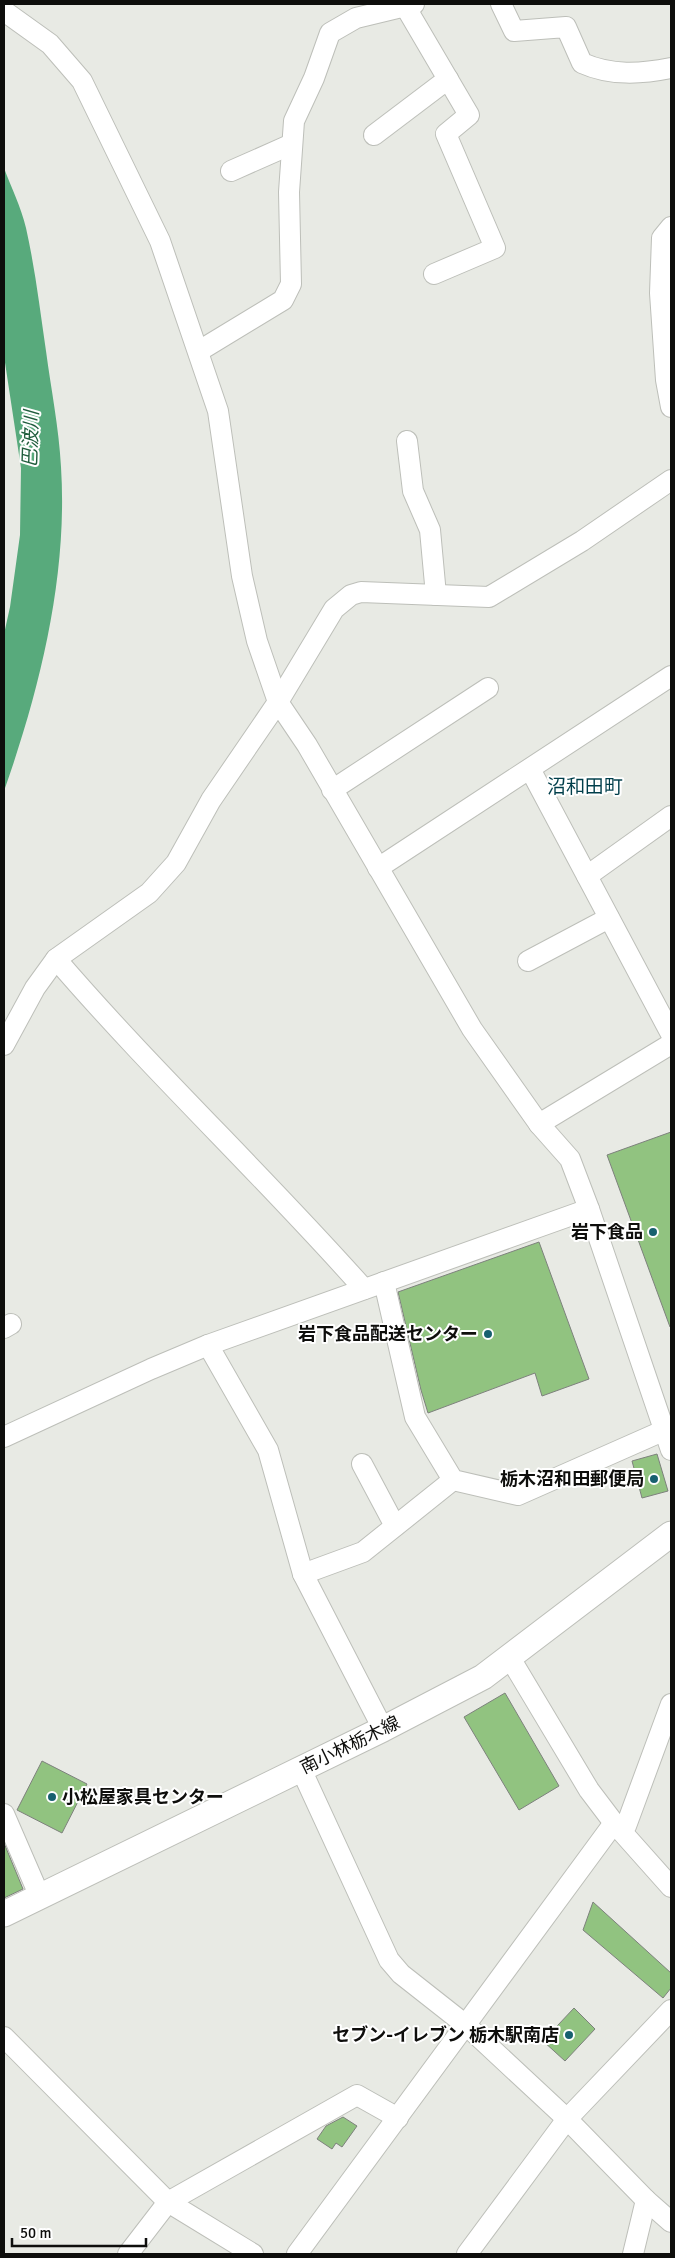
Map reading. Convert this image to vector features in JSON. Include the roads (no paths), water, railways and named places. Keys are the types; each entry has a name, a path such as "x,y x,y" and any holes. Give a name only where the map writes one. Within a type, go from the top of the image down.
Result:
{"main road":[{"name":"南小林栃木線","path":"4,1914 383,1729 469,1684 510,1658 671,1534"}],"street":[{"path":"501,4 514,31 566,27 582,63 590,67 643,74 671,68"},
{"path":"199,351 282,300 291,284 288,192 294,121 314,78 330,33 356,18 409,5 468,115 446,134 495,248 434,274"},
{"path":"4,10 50,44 82,81 160,241 218,411 242,576 257,641 278,702 307,745 472,1029 539,1124 570,1159 590,1209 671,1450"},
{"path":"374,135 448,79"},
{"path":"231,171 292,144"},
{"path":"671,227 662,238 660,293 666,380 671,407"},
{"path":"407,440 413,491 430,530 436,595"},
{"path":"4,1045 35,988 56,958 149,893 176,863 211,800 278,702 334,609 351,596 361,592 489,597 582,541 671,480"},
{"path":"378,868 671,676"},
{"path":"332,790 488,688"},
{"path":"530,769 671,1034"},
{"path":"587,876 671,816"},
{"path":"528,960 609,918"},
{"path":"56,958 97,1006 364,1289"},
{"path":"539,1124 671,1044"},
{"path":"4,1437 151,1369 208,1346 590,1209"},
{"path":"384,1282 415,1417 453,1480 518,1495 665,1430"},
{"path":"208,1346 268,1450 303,1574 383,1729"},
{"path":"362,1464 395,1526"},
{"path":"303,1574 362,1552 453,1480"},
{"path":"510,1658 589,1790 614,1823 671,1887"},
{"path":"614,1823 626,1826 671,1704"},
{"path":"301,1769 389,1960 401,1974 467,2026 671,2222"},
{"path":"4,1814 40,1897"},
{"path":"298,2254 614,1823"},
{"path":"467,2254 567,2120 671,2010"},
{"path":"4,2036 168,2202 253,2254"},
{"path":"128,2254 168,2202 358,2095 398,2118"},
{"path":"633,2254 646,2200"}],"water":[{"name":"巴波川","path":"4,168 24,220 35,274 59,438 62,508 56,591 49,632 29,713 4,791 4,634 10,607 20,535 21,468 4,356"}],"place":[{"name":"岩下食品","path":"653,1232"},
{"name":"岩下食品配送センター","path":"488,1334"},
{"name":"栃木沼和田郵便局","path":"654,1479"},
{"name":"小松屋家具センター","path":"52,1797"},
{"name":"セブン-イレブン 栃木駅南店","path":"569,2035"}],"district":[{"name":"沼和田町","path":"585,787"}]}
